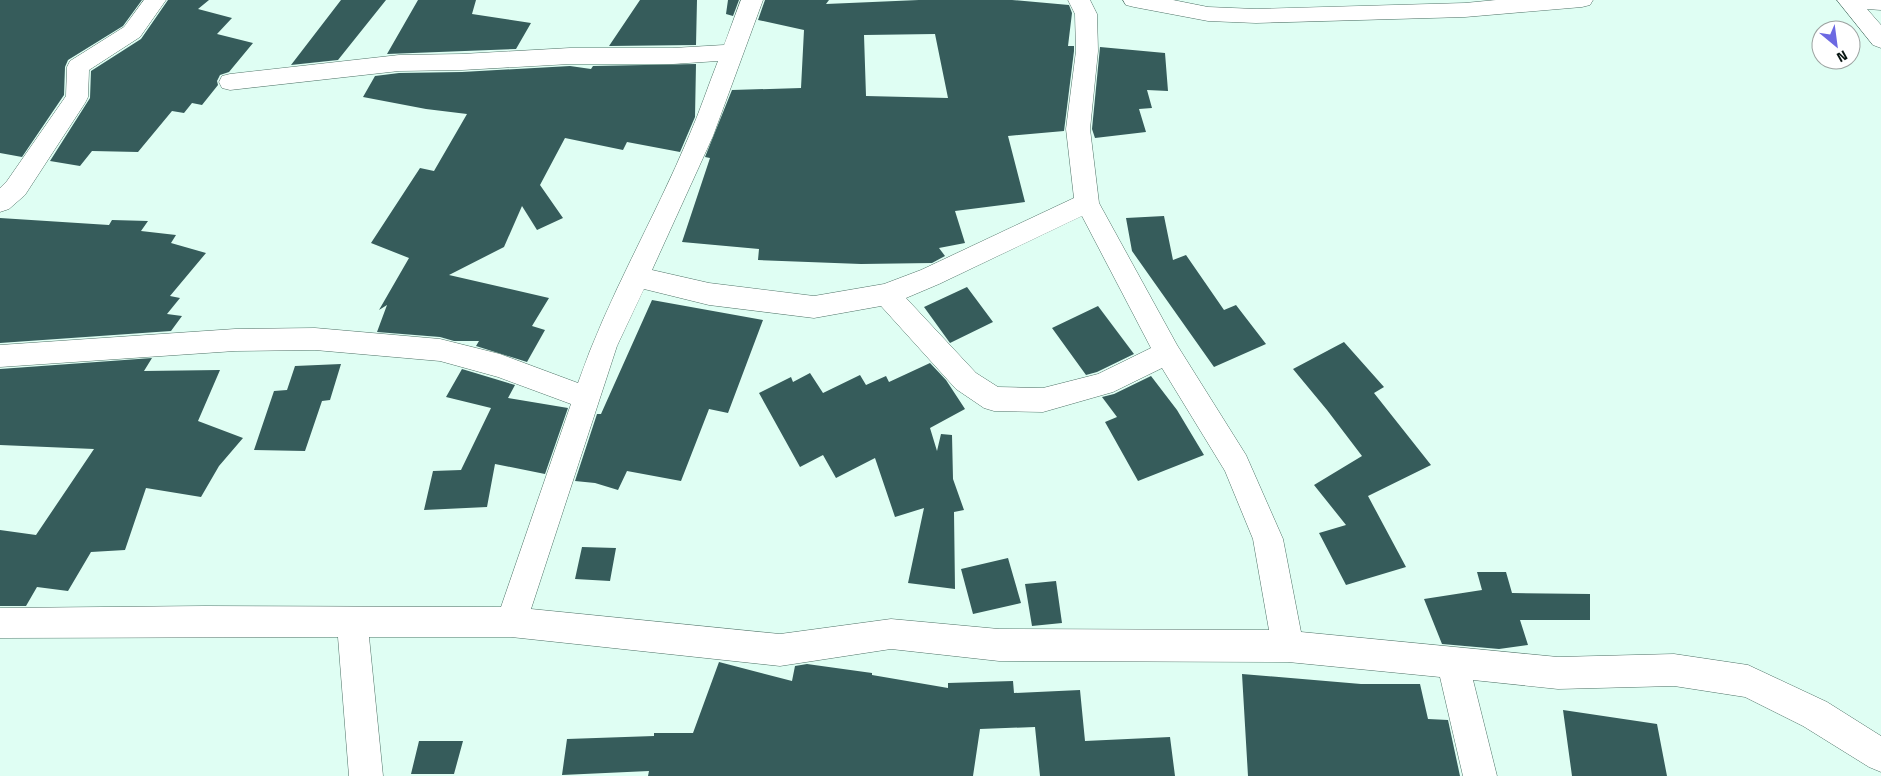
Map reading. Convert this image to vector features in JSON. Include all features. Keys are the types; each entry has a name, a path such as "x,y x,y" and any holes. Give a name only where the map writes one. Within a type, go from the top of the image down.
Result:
{"street":[{"path":"5,194 78,97 78,67 132,32 155,0"},
{"path":"511,622 604,346 701,136 752,0"},
{"path":"1079,0 1086,14 1087,51 1078,129 1087,203 1167,352 1236,464 1268,540 1288,646"},
{"path":"1134,0 1208,14 1256,16 1465,10 1582,0"},
{"path":"1848,0 1881,40"},
{"path":"1855,0 1881,3"},
{"path":"230,82 399,63 462,62 570,56 673,56 733,52"},
{"path":"636,276 709,294 814,307 886,294 930,277 1087,203"},
{"path":"886,294 966,381 994,399 1043,400 1103,384 1167,352"},
{"path":"0,356 216,341 315,339 440,350 500,366 587,398"},
{"path":"352,622 366,776"},
{"path":"0,623 511,622 780,650 891,634 998,645 1288,646 1558,673 1674,670 1748,681 1815,714 1881,755"},
{"path":"1453,663 1480,776"}],"building":[{"path":"0,0 142,0 123,26 68,60 65,67 64,95 22,157 0,153"},
{"path":"168,0 209,0 198,9 232,18 217,34 253,43 229,72 220,75 217,81 218,85 202,105 192,103 184,113 172,111 138,152 92,151 80,166 50,161 90,98 91,71 141,39"},
{"path":"341,0 386,0 338,60 291,65"},
{"path":"418,0 476,0 472,14 531,23 516,49 387,54"},
{"path":"640,0 697,0 696,45 609,46"},
{"path":"728,0 739,0 733,16 726,14"},
{"path":"765,0 829,0 826,4 919,0 1012,0 1069,5 1072,13 1068,46 1074,46 1074,51 1064,131 1008,136 1025,202 955,211 965,243 939,248 945,256 932,263 861,264 758,260 759,249 682,242 710,158 705,157 732,90 801,88 804,30 758,20","holes":["935,34 948,98 866,96 864,35"]},
{"path":"1100,47 1165,53 1168,91 1147,90 1152,108 1139,109 1146,132 1095,138 1092,129"},
{"path":"696,64 695,117 680,152 627,142 623,150 565,138 540,185 563,218 537,230 522,206 504,247 449,275 549,298 532,326 545,330 527,362 476,346 479,341 454,341 440,337 377,332 387,305 379,310 409,258 371,243 420,168 434,171 467,114 426,109 363,97 375,76 399,73 462,72 570,66 591,69 593,66"},
{"path":"1164,216 1173,260 1186,255 1224,310 1236,305 1266,344 1214,367 1132,251 1126,218"},
{"path":"0,218 109,225 112,220 148,221 141,231 176,235 171,243 206,253 170,296 180,298 167,314 182,316 171,331 0,343"},
{"path":"967,287 993,322 950,343 924,307"},
{"path":"652,300 763,320 728,413 709,409 681,481 627,471 618,490 595,483 575,481 597,414 601,414"},
{"path":"1098,306 1134,354 1097,372 1086,375 1052,328"},
{"path":"1344,342 1384,387 1374,393 1431,465 1368,496 1406,567 1346,585 1319,533 1346,525 1314,485 1362,456 1293,369"},
{"path":"152,358 144,371 220,370 198,421 243,438 219,466 201,497 146,488 125,550 91,552 68,591 37,587 26,606 0,606 0,530 36,535 94,449 0,445 0,369"},
{"path":"930,363 946,380 965,409 930,428 937,451 941,434 952,435 953,479 964,510 954,512 955,589 908,583 924,508 895,517 875,458 836,478 823,455 800,467 759,393 791,377 793,382 810,373 823,393 860,375 866,385 886,376 889,382"},
{"path":"341,364 330,400 322,401 305,451 254,450 274,391 287,390 295,366"},
{"path":"462,369 515,385 508,398 568,408 545,474 495,464 487,507 424,510 433,471 461,470 491,408 446,397"},
{"path":"1151,376 1177,410 1204,455 1138,481 1105,422 1117,417 1102,397 1114,394"},
{"path":"582,547 616,548 610,581 575,579"},
{"path":"1008,558 1021,603 973,614 961,569"},
{"path":"1477,572 1506,572 1512,593 1590,594 1590,620 1520,620 1528,645 1499,649 1442,644 1424,599 1482,590"},
{"path":"1056,581 1062,623 1032,626 1025,584"},
{"path":"719,662 792,681 795,666 807,664 872,673 872,675 948,688 948,683 1013,681 1014,693 1080,690 1085,741 1170,737 1175,776 1040,776 1035,727 980,729 973,776 648,776 649,771 562,775 567,739 654,736 654,733 693,733"},
{"path":"1242,674 1361,684 1420,684 1428,719 1448,720 1460,776 1248,776"},
{"path":"1563,710 1657,724 1667,776 1572,776"},
{"path":"419,741 463,741 454,774 411,774"}]}
